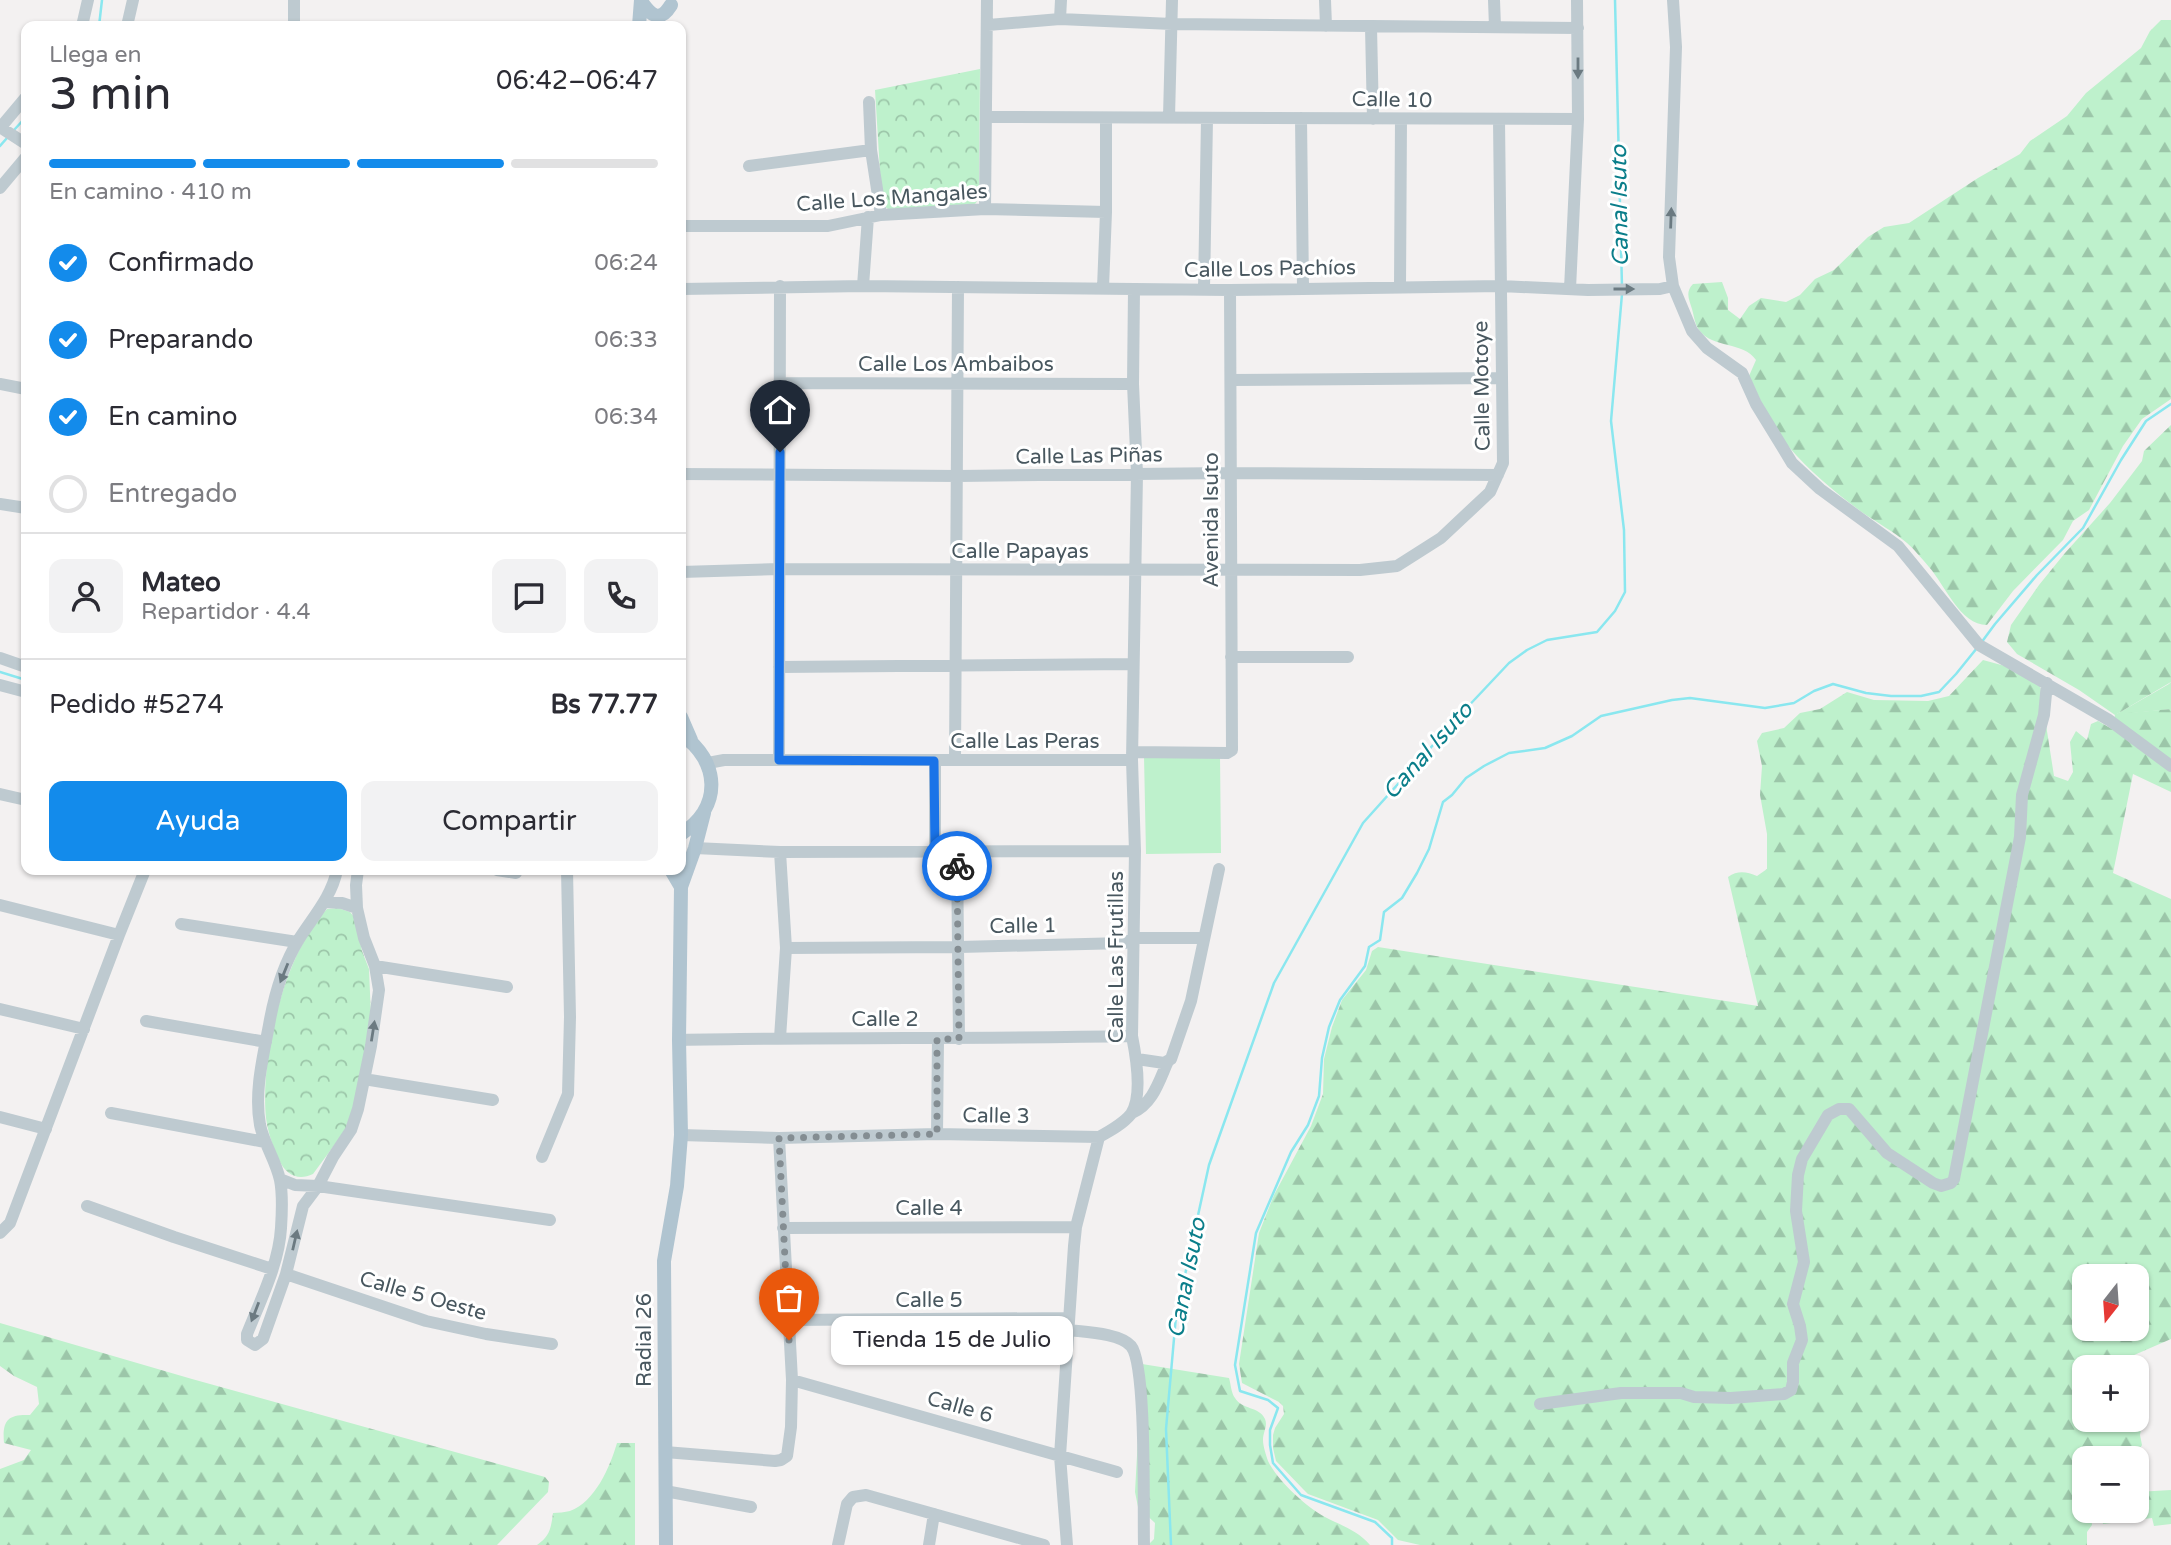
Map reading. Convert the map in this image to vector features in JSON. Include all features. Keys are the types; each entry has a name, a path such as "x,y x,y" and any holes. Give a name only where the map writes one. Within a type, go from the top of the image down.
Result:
{"main road":[{"path":"641,1 646,9 656,16 662,16 671,2"},
{"path":"641,1 641,21"},
{"path":"671,2 671,21"},
{"path":"686,737 701,751 708,763 712,788 686,873"},
{"path":"686,830 704,813"},
{"path":"674,875 681,887"},
{"path":"681,887 685,875"},
{"name":"Radial 26","path":"666,1545 664,1261 677,1186 681,1135 681,887"}],"street":[{"path":"83,21 88,0"},
{"path":"128,21 133,0"},
{"path":"294,0 294,21"},
{"path":"985,209 987,0"},
{"path":"1060,19 1061,0"},
{"path":"1169,117 1172,0"},
{"path":"1325,0 1326,26"},
{"path":"1494,0 1495,27"},
{"path":"1570,289 1578,119 1577,0"},
{"path":"1673,0 1676,47 1667,288 1692,331 1707,348 1742,373 1756,404 1792,463 1820,489 1898,546 1979,645 2109,720 2171,766"},
{"path":"988,25 1060,19 1172,24 1578,27"},
{"path":"1371,27 1373,119"},
{"path":"863,286 875,216 869,102"},
{"path":"21,103 2,128 21,141"},
{"name":"Calle 10","path":"986,117 1578,119"},
{"path":"1103,288 1106,118"},
{"path":"1301,118 1304,288"},
{"path":"1204,289 1207,119"},
{"path":"1400,287 1401,119"},
{"name":"Calle Motoye","path":"1360,570 1396,566 1440,538 1490,492 1503,463 1499,120"},
{"path":"749,166 871,150"},
{"path":"0,188 21,163"},
{"name":"Calle Los Mangales","path":"686,226 828,226 875,216 985,209 1106,212"},
{"path":"779,760 780,286"},
{"name":"Calle Los Pachíos","path":"686,289 780,286 1134,290 1500,286 1588,290 1667,288"},
{"path":"955,759 958,287"},
{"name":"Calle Las Frutillas","path":"1132,1112 1138,1082 1132,1036 1135,851 1132,756 1137,474 1133,384 1134,290"},
{"name":"Avenida Isuto","path":"1230,290 1232,750"},
{"path":"1232,380 1501,378"},
{"name":"Calle Los Ambaibos","path":"780,383 1133,384"},
{"path":"0,384 21,388"},
{"name":"Calle Las Piñas","path":"686,474 1498,475"},
{"path":"0,504 21,507"},
{"name":"Calle Papayas","path":"686,572 779,569 1360,570"},
{"path":"1231,657 1348,657"},
{"path":"0,659 21,665"},
{"path":"779,667 1133,664"},
{"path":"1540,1404 1621,1393 1681,1393 1694,1397 1731,1398 1784,1394 1791,1390 1793,1363 1802,1340 1793,1304 1804,1262 1796,1211 1798,1175 1802,1159 1828,1115 1839,1109 1849,1110 1887,1153 1933,1183 1941,1186 1951,1183 2020,837 2022,795 2044,715 2047,683"},
{"path":"0,685 21,691"},
{"name":"Calle Las Peras","path":"708,763 724,760 934,761 1227,753 1232,750"},
{"path":"934,761 935,850"},
{"path":"0,794 21,799"},
{"path":"695,848 780,852 1135,851"},
{"path":"957,851 959,1039"},
{"path":"780,852 786,948 780,1038"},
{"path":"1067,1545 1060,1456 1076,1227 1099,1137 1115,1128 1150,1100 1168,1061 1191,1001 1219,869"},
{"path":"0,1233 10,1223 143,875"},
{"path":"336,875 342,888 356,885"},
{"path":"336,875 324,902 297,942 275,995 266,1041 258,1104 265,1142 279,1179 281,1230 272,1269 247,1334 247,1340 252,1344 258,1344 263,1339 286,1275 303,1206 351,1130 359,1109 379,990 358,908 357,875"},
{"path":"542,1157 568,1094 570,1017 567,875"},
{"path":"324,902 342,903 358,908"},
{"path":"0,905 119,935"},
{"path":"181,924 297,942"},
{"name":"Calle 1","path":"786,948 959,947 1125,943 1134,938 1203,938"},
{"path":"375,966 507,987"},
{"path":"0,1009 84,1029"},
{"path":"146,1021 266,1041"},
{"name":"Calle 2","path":"679,1040 1132,1036"},
{"path":"937,1039 937,1134"},
{"path":"1137,1059 1164,1063 1168,1061"},
{"path":"364,1079 493,1100"},
{"path":"111,1113 265,1142"},
{"path":"0,1117 46,1129"},
{"name":"Calle 3","path":"681,1135 779,1138 937,1134 1099,1137"},
{"path":"665,1452 775,1461 787,1456 790,1444 792,1380 779,1138"},
{"path":"279,1179 295,1185 318,1186 550,1220"},
{"path":"281,1202 303,1206"},
{"path":"87,1206 272,1269"},
{"name":"Calle 4","path":"783,1227 1076,1227"},
{"name":"Calle 5 Oeste","path":"286,1275 426,1321 552,1344"},
{"name":"Calle 5","path":"788,1320 1069,1324 1124,1339 1137,1356 1141,1392 1143,1545"},
{"name":"Calle 6","path":"792,1380 1117,1472"},
{"path":"665,1491 751,1507"},
{"path":"838,1545 847,1504 853,1497 866,1495 1044,1545"},
{"path":"929,1545 934,1514"}],"green space":[{"path":"2161,20 2171,20 2171,399 2142,419 2123,446 2089,510 2073,521 2063,540 2013,591 1987,625 1977,623 1954,603 1910,546 1833,490 1788,446 1771,421 1749,376 1756,360 1744,350 1705,336 1696,323 1688,293 1693,284 1722,282 1728,298 1728,310 1740,319 1749,306 1761,298 1786,302 1800,295 1815,279 1834,270 1868,237 1884,227 1909,223 2020,154 2030,141 2067,116 2086,93 2141,48 2150,31"},
{"path":"980,69 979,196 976,203 971,207 888,209 882,204 875,90"},
{"path":"2171,425 2171,682 2117,714 2171,709 2171,792 2133,774 2113,873 2171,899 2171,1339 2134,1355 2072,1355 2072,1432 2141,1432 2142,1445 2072,1446 2072,1523 2092,1523 2087,1532 2087,1545 1420,1545 1398,1540 1378,1520 1308,1494 1276,1461 1273,1435 1284,1414 1283,1406 1242,1383 1239,1364 1259,1233 1274,1195 1311,1126 1323,1094 1324,1059 1342,1000 1366,970 1372,951 1378,947 1758,1006 1728,877 1742,872 1757,876 1767,869 1767,834 1760,795 1762,766 1757,741 1762,733 1784,728 1800,713 1820,709 1847,692 1874,700 1928,701 1949,696 1983,660 2005,666 2040,686 2054,776 2068,781 2073,772 2070,742 2076,731 2087,740 2091,724 2098,721 2112,729 2115,715 2079,690 2017,654 2007,642 2011,625 2039,585 2110,503 2142,461 2144,451"},
{"path":"2171,682 2171,709 2115,715 2169,684"},
{"path":"1220,755 1221,853 1146,854 1144,756"},
{"path":"338,908 350,912 355,918 369,969 371,1017 356,1105 347,1128 313,1174 297,1177 282,1165 267,1124 265,1094 271,1037 278,1007 298,952 327,909"},
{"path":"0,1323 545,1477 549,1482 548,1492 497,1545 0,1545 0,1469 24,1460 31,1450 4,1443 4,1429 12,1417 30,1415 39,1404 37,1387 0,1366"},
{"path":"1142,1364 1229,1378 1238,1402 1259,1412 1265,1419 1264,1448 1268,1461 1278,1476 1309,1507 1355,1532 1370,1545 1148,1545 1154,1539 1155,1523 1138,1507 1135,1492"},
{"path":"617,1443 635,1443 635,1545 537,1545 549,1531 553,1513 570,1511 594,1492 606,1473"},
{"path":"2171,1490 2171,1524 2154,1526 2152,1518 2149,1518 2149,1491"}],"waterway":[{"path":"100,21 102,0"},
{"name":"Canal Isuto","path":"1615,0 1622,287"},
{"path":"14,130 21,122"},
{"path":"0,146 7,138"},
{"name":"Canal Isuto","path":"1171,1545 1166,1429 1176,1316 1209,1165 1274,983 1363,823 1509,663 1547,640 1597,632 1615,611 1625,592 1624,530 1611,421 1622,294"},
{"path":"1981,643 2037,575 2083,528 2146,421 2171,404"},
{"path":"1392,1545 1392,1538 1375,1522 1301,1495 1273,1463 1270,1430 1278,1408 1268,1400 1240,1391 1235,1365 1256,1233 1291,1152 1308,1125 1319,1096 1322,1058 1329,1027 1340,1000 1365,966 1369,947 1380,940 1384,912 1402,898 1417,873 1429,849 1443,802 1466,778 1484,766 1509,753 1545,748 1572,736 1601,716 1690,698 1765,708 1794,703 1833,684 1866,693 1921,696 1939,692 1977,648"},
{"path":"0,672 21,678"}],"way so far":[{"path":"789,1340 779,1138 937,1134 937,1039 959,1039 957,866"}],"place":[{"name":"Tienda 15 de Julio","path":"789,1340"}],"route":[{"path":"780,452 779,760 934,761 935,850 957,851 957,866"}]}
